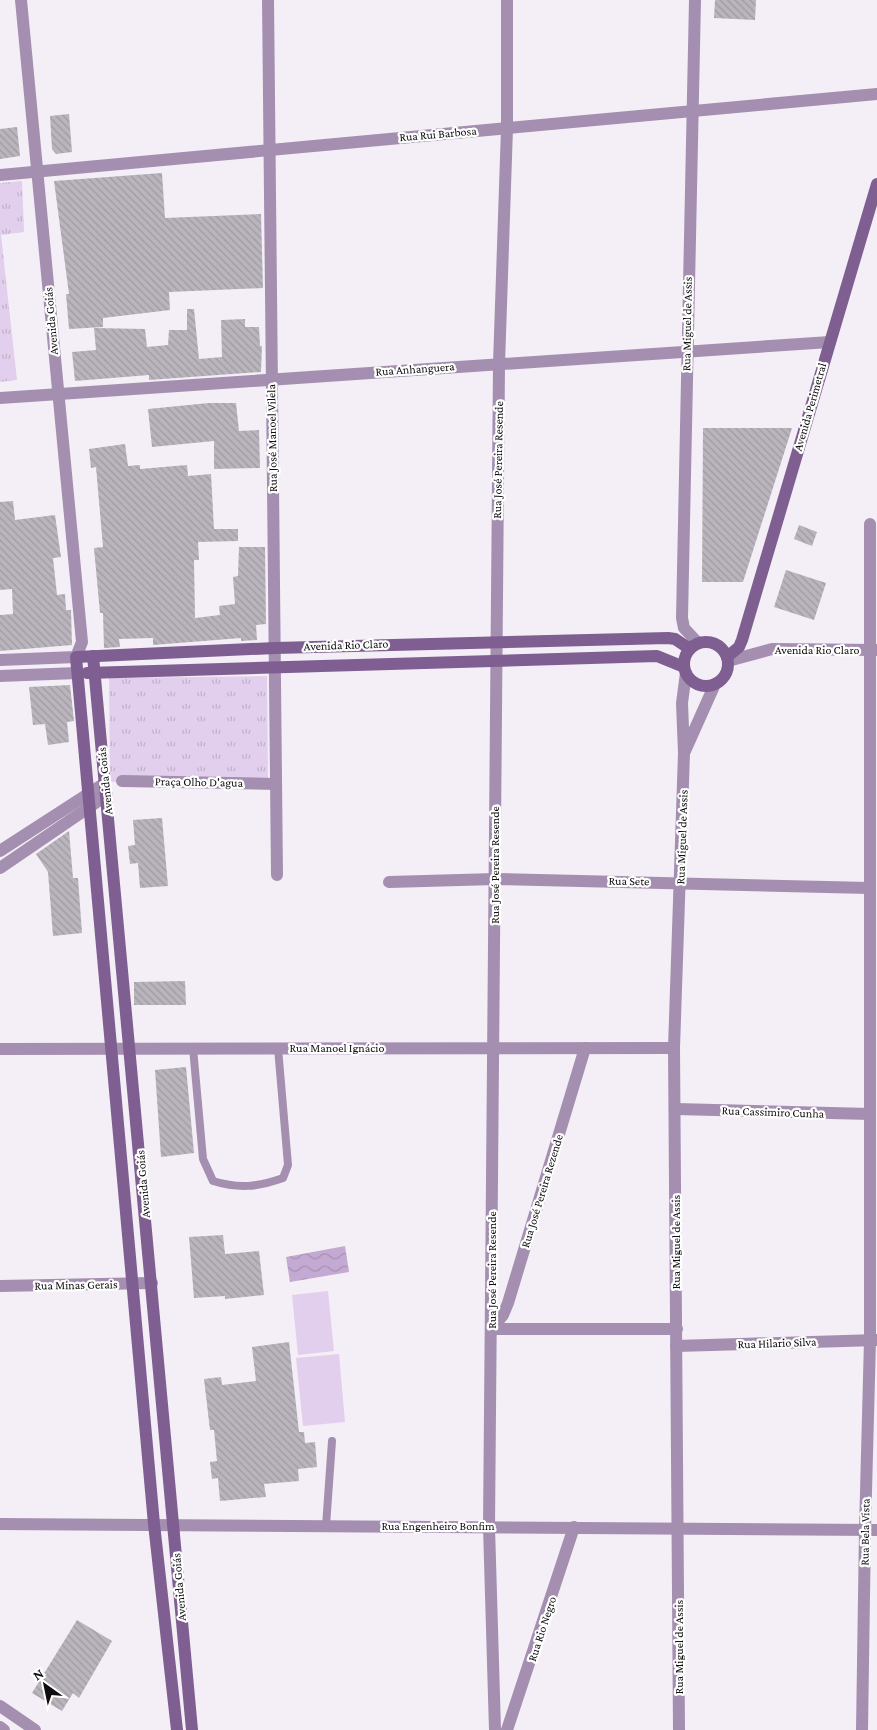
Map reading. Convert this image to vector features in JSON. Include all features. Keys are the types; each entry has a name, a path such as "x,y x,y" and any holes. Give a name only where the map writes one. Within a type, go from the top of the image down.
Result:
{"main road":[{"name":"Avenida Perimetral","path":"725,655 739,647 877,184"},
{"name":"Avenida Rio Claro","path":"76,657 496,641 674,639 694,646"},
{"path":"575,640 575,658"},
{"path":"710,642 725,655 725,676 715,684 702,685 695,683 685,670 685,656 694,646 710,642"},
{"name":"Avenida Goiás","path":"93,656 192,1730"},
{"name":"Avenida Rio Claro","path":"77,673 496,659 657,656 685,670"},
{"name":"Avenida Goiás","path":"76,657 154,1524 177,1730"},
{"path":"100,928 118,926"}],"street":[{"name":"Avenida Goiás","path":"21,0 82,642 76,657"},
{"name":"Rua José Manoel Vilela","path":"268,0 277,875"},
{"name":"Rua José Pereira Resende","path":"494,1730 489,1527 499,364 507,128 507,0"},
{"name":"Rua Miguel de Assis","path":"694,646 684,628 682,618 695,0"},
{"name":"Rua Rui Barbosa","path":"0,175 692,109 877,94"},
{"name":"Rua Anhanguera","path":"0,398 830,342"},
{"name":"Rua Bela Vista","path":"862,1730 871,1530 874,1340 870,1114 869,888 873,650 870,524"},
{"path":"82,642 93,656"},
{"name":"Avenida Rio Claro","path":"725,655 772,649 873,650"},
{"name":"Avenida Rio Claro","path":"0,660 76,657"},
{"name":"Rua Miguel de Assis","path":"678,1730 679,1528 674,1048 684,753 682,703 685,670"},
{"name":"Avenida Rio Claro","path":"0,676 77,673"},
{"name":"Rua Miguel de Assis","path":"684,753 715,684"},
{"name":"Praça Olho D'agua","path":"122,781 276,784"},
{"path":"0,851 88,792 106,789"},
{"path":"0,868 90,805 106,789"},
{"name":"Rua Sete","path":"389,882 495,879 869,888"},
{"name":"Rua José Pereira Rezende","path":"491,1329 503,1315 508,1303 585,1048"},
{"name":"Rua Manoel Ignácio","path":"0,1049 674,1048"},
{"name":"Rua Cassimiro Cunha","path":"676,1109 870,1114"},
{"name":"Rua Minas Gerais","path":"0,1286 152,1283"},
{"path":"491,1329 676,1329"},
{"name":"Rua Hilario Silva","path":"676,1346 874,1340"},
{"name":"Rua Engenheiro Bonfim","path":"0,1524 871,1530"},
{"name":"Rua Rio Negro","path":"507,1730 574,1527"},
{"path":"0,1706 35,1730"},
{"path":"0,1727 4,1730"}],"lane":[{"path":"193,1048 203,1160 214,1182 232,1187 265,1185 284,1178 288,1165 278,1048"},
{"path":"326,1526 332,1441"}],"green space":[{"path":"22,181 24,232 1,235 17,380 0,382 0,183"},
{"path":"267,676 268,780 110,782 109,678"},
{"path":"328,1291 334,1351 298,1355 292,1295"},
{"path":"339,1354 345,1422 303,1426 296,1358"}],"water":[{"path":"345,1246 349,1272 290,1282 286,1257"}],"building":[{"path":"715,0 756,0 755,20 714,18"},
{"path":"69,114 72,152 56,154 52,149 50,116"},
{"path":"17,127 20,156 0,159 0,129"},
{"path":"162,173 165,218 261,214 263,288 169,292 170,310 103,318 103,327 69,329 66,294 69,294 54,181"},
{"path":"187,309 194,309 199,359 222,357 221,320 245,319 245,327 259,327 260,346 262,346 261,372 149,380 149,375 75,381 72,352 96,350 94,328 145,329 147,347 168,345 169,330 187,330"},
{"path":"209,403 236,403 239,431 259,430 260,468 214,469 214,441 152,447 148,409"},
{"path":"703,428 792,428 743,582 702,582"},
{"path":"125,444 128,466 140,465 140,469 187,465 188,476 211,474 214,529 238,529 238,541 198,542 199,560 194,560 195,618 220,615 219,606 235,604 233,577 238,576 239,547 265,547 266,624 256,625 257,640 241,641 241,638 153,645 153,638 119,639 120,647 104,648 103,613 100,613 94,548 103,547 96,467 91,468 89,449"},
{"path":"13,501 15,520 55,515 61,557 53,558 57,595 65,594 66,610 71,610 72,645 0,651 0,615 13,614 12,589 0,590 0,502"},
{"path":"799,525 817,532 812,546 794,539"},
{"path":"786,570 826,583 814,620 774,607"},
{"path":"70,685 74,721 67,722 69,742 48,745 45,724 33,725 29,687"},
{"path":"162,818 168,886 140,888 138,863 130,864 128,846 135,845 133,820"},
{"path":"69,831 73,878 78,878 82,933 53,936 48,872 36,854"},
{"path":"185,981 186,1005 134,1005 134,982"},
{"path":"186,1067 194,1153 161,1157 155,1070"},
{"path":"223,1235 225,1254 259,1251 264,1295 225,1299 225,1296 194,1298 189,1237"},
{"path":"289,1342 299,1432 304,1432 305,1443 315,1442 317,1467 298,1469 299,1481 264,1484 266,1497 220,1501 218,1478 212,1479 210,1462 217,1461 214,1430 210,1430 204,1379 221,1377 222,1385 256,1381 252,1347"},
{"path":"77,1620 112,1641 79,1698 73,1693 62,1711 32,1693"}]}
